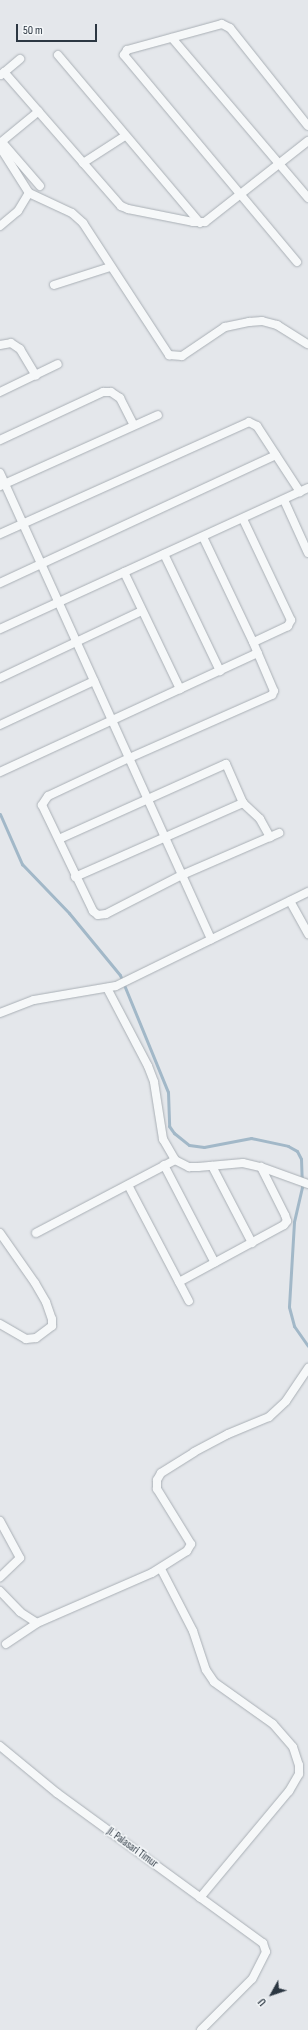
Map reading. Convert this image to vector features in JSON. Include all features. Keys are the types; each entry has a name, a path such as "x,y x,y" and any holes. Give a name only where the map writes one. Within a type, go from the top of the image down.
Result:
{"street":[{"path":"297,262 240,196 124,55 127,50 222,24 230,28 308,126"},
{"path":"172,38 308,198"},
{"path":"58,55 200,223"},
{"path":"20,59 2,74 39,111 121,206 200,223 240,196 308,141"},
{"path":"1,144 39,111"},
{"path":"83,163 125,136"},
{"path":"1,144 40,186"},
{"path":"1,144 29,193 72,214 83,223 110,267 169,355 182,356 225,327 249,322 262,321 277,325 308,344"},
{"path":"0,226 18,211 29,193"},
{"path":"54,286 110,267"},
{"path":"0,345 11,343 20,349 36,376"},
{"path":"0,392 36,376 58,364"},
{"path":"0,440 103,392 111,392 120,398 134,425"},
{"path":"3,485 158,415"},
{"path":"0,534 249,422 257,426 276,455 304,490 0,629"},
{"path":"0,582 276,455"},
{"path":"0,472 3,485 78,642 111,720 211,939"},
{"path":"284,500 308,553"},
{"path":"243,519 291,620 288,626 254,642"},
{"path":"202,537 254,642 274,691 272,695 129,758 43,800 42,805 76,878 93,911 98,915 106,914 182,876 279,833"},
{"path":"164,554 220,671"},
{"path":"124,572 180,689"},
{"path":"0,678 142,611"},
{"path":"0,772 258,653"},
{"path":"0,725 94,681"},
{"path":"59,839 147,798 226,764 243,803 260,819 270,837"},
{"path":"76,878 243,803"},
{"path":"0,1013 34,1000 116,986 308,892"},
{"path":"290,901 308,934"},
{"path":"107,988 148,1066 154,1082 163,1139 174,1160 189,1167 243,1164 261,1167 308,1184"},
{"path":"36,1234 174,1160"},
{"path":"164,1165 215,1262"},
{"path":"212,1166 252,1243"},
{"path":"179,1282 284,1225 287,1221 261,1167"},
{"path":"128,1185 189,1301"},
{"path":"0,1233 35,1282 52,1319 52,1326 46,1332 26,1339 0,1324"},
{"path":"6,1644 37,1622 161,1569 188,1551 191,1544 157,1489 157,1480 161,1473 228,1434 269,1417 286,1401 308,1368"},
{"path":"0,1521 20,1558 0,1577"},
{"path":"161,1569 189,1624 206,1670 214,1682 273,1724 293,1747 299,1765 299,1774 289,1791 200,1898"},
{"path":"0,1591 20,1612 37,1622"},
{"name":"Jl. Palasari Timur","path":"0,1746 57,1793 266,1948 260,1967 252,1979 201,2030"}],"waterway":[{"path":"0,814 22,864 69,913 120,975 168,1092 169,1126 174,1133 189,1145 204,1147 251,1138 288,1146 297,1151 301,1159 302,1187 294,1222 289,1307 294,1326 308,1346"}]}
